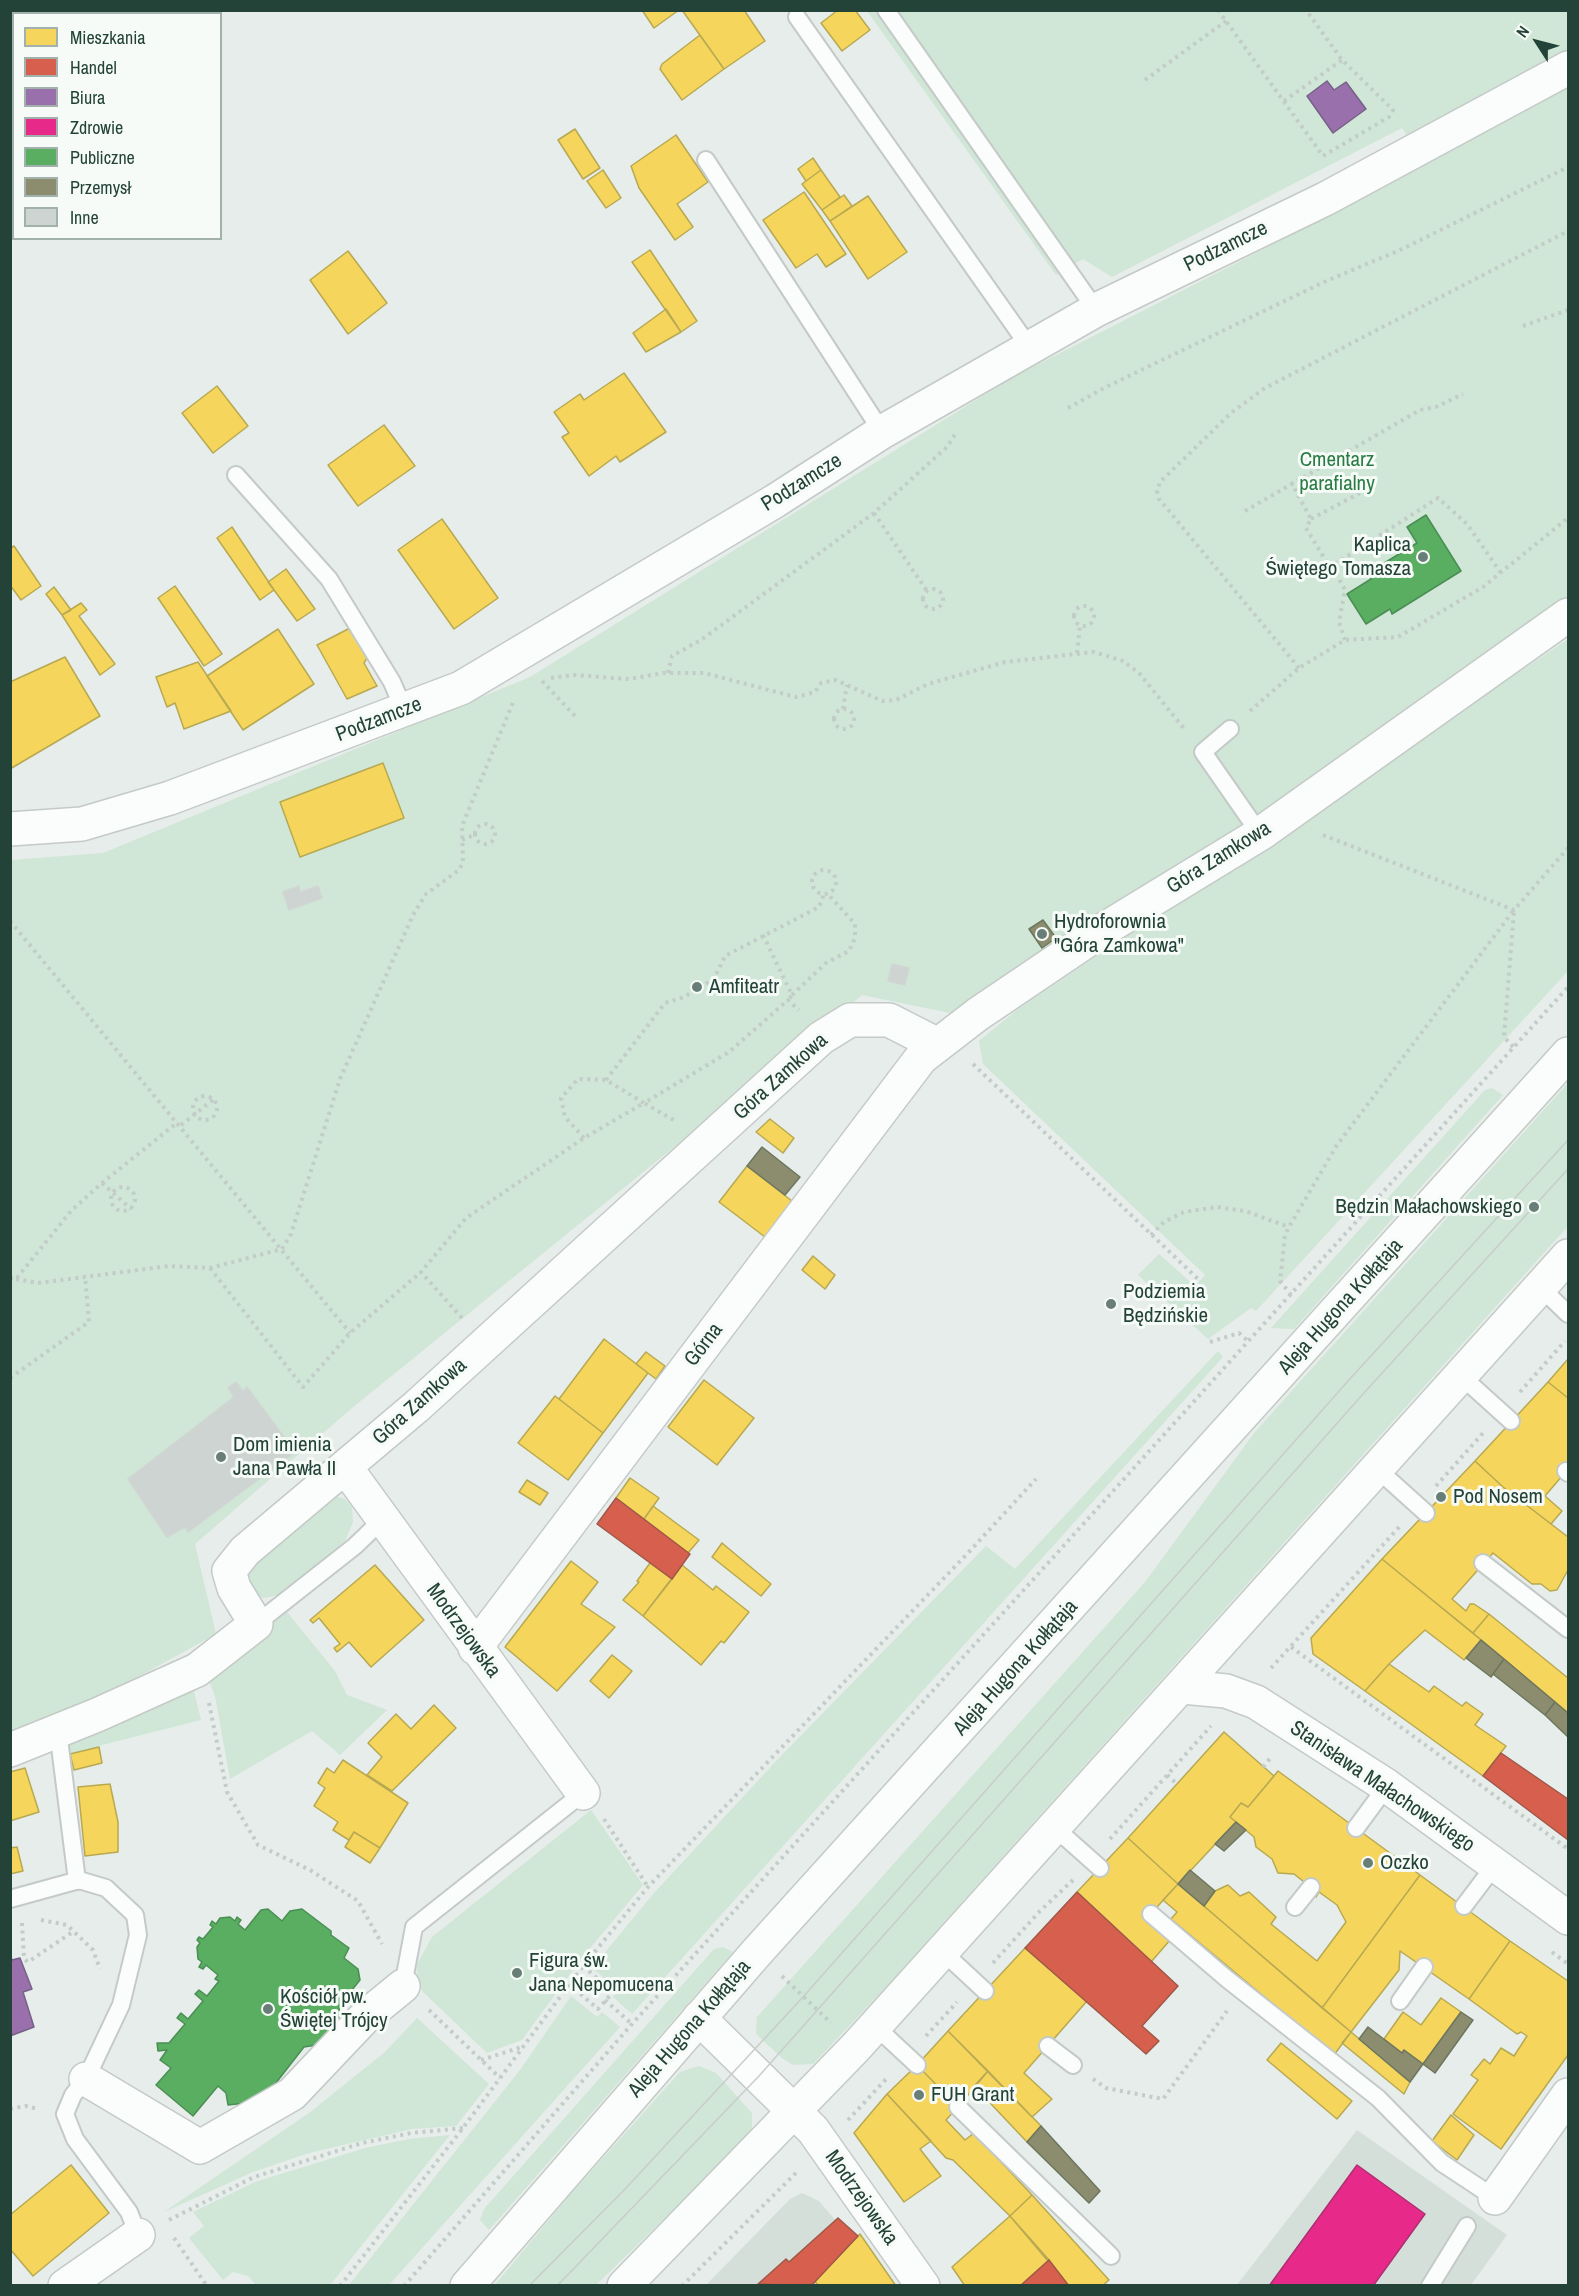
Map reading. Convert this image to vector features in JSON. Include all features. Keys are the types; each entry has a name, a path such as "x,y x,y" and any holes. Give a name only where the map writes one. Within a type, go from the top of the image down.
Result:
{"street":[{"name":"Podzamcze","path":"10,829 82,824 148,804 461,688 528,651 775,501 882,432 1096,309 1325,199 1569,68"},
{"name":"Góra Zamkowa","path":"256,1624 234,1588 230,1571 244,1551 346,1468 703,1148 821,1038 850,1020 889,1020 938,1045 1098,933 1260,834 1569,615"},
{"name":"Górna","path":"475,1648 921,1058 938,1045"},
{"name":"Aleja Hugona Kołłątaja","path":"467,2286 757,1952 1569,1054"},
{"path":"624,2286 797,2112 866,2037 1569,1256"},
{"name":"Modrzejowska","path":"346,1468 475,1648 590,1802"},
{"path":"10,1750 58,1731 202,1684 256,1624"},
{"name":"Stanisława Małachowskiego","path":"1182,1687 1226,1691 1256,1702 1387,1786 1569,1918"},
{"path":"86,2079 200,2147 292,2094 364,2017 403,1986"},
{"name":"Modrzejowska","path":"699,2018 813,2130 923,2286"},
{"path":"1495,2198 1569,2095"},
{"path":"65,2286 151,2229"}],"lane":[{"path":"886,10 1096,309"},
{"path":"797,17 1030,348"},
{"path":"706,160 882,432"},
{"path":"236,475 329,579 392,682 404,710"},
{"path":"1230,729 1203,752 1260,834"},
{"path":"1540,1287 1569,1314"},
{"path":"1460,1375 1511,1421"},
{"path":"1376,1468 1426,1513"},
{"path":"256,1624 355,1546 383,1519"},
{"path":"1483,1563 1569,1629"},
{"path":"58,1731 77,1881"},
{"path":"1356,1828 1387,1786"},
{"path":"403,1986 414,1927 590,1802"},
{"path":"1055,1828 1096,1864"},
{"path":"1464,1906 1495,1865"},
{"path":"10,1899 77,1881 106,1888 135,1916 138,1935 121,2006 86,2079 73,2095 65,2114 75,2139 129,2212 151,2229"},
{"path":"1295,1906 1311,1887"},
{"path":"1151,1914 1227,1979 1378,2097 1442,2163 1495,2198"},
{"path":"943,1952 981,1986"},
{"path":"1400,2001 1424,1967"},
{"path":"866,2037 912,2060"},
{"path":"1047,2046 1073,2065"},
{"path":"958,2106 1111,2256"},
{"path":"1430,2286 1467,2226"}],"path":[{"path":"1218,10 1323,156 1389,117 1393,110 1342,60 1306,10"},
{"path":"1145,80 1226,21"},
{"path":"1283,101 1342,60"},
{"path":"1068,408 1293,297 1398,251 1569,167"},
{"path":"1299,668 1159,499 1157,491 1160,482 1231,413 1264,388 1569,231"},
{"path":"1524,326 1569,310"},
{"path":"1245,511 1291,482 1420,410 1436,407 1463,394"},
{"path":"668,673 672,656 701,640 874,513 947,447 960,428"},
{"path":"1291,482 1311,519"},
{"path":"1345,640 1339,622 1345,590 1306,528 1311,519 1373,486"},
{"path":"1332,566 1438,498 1467,524 1501,573"},
{"path":"874,513 927,591"},
{"path":"1230,729 1299,668 1345,640 1398,637 1483,587 1569,518"},
{"path":"933,589 942,593 944,599 939,608 932,609 926,606 923,597 927,591 933,589"},
{"path":"1086,606 1091,609 1094,619 1087,626 1080,626 1075,621 1075,612 1079,607 1086,606"},
{"path":"1077,653 1080,626"},
{"path":"573,675 629,679 668,673 704,674 796,697 814,692 821,683 836,680 882,701 896,700 928,684 1005,662 1094,652 1123,661 1139,673 1203,752"},
{"path":"541,680 576,717"},
{"path":"843,709 847,685"},
{"path":"214,1099 102,1183 71,1211 13,1278 38,1283 169,1266 210,1268 282,1249 291,1234 296,1211 340,1079 387,968 418,905 426,894 459,870 463,862 462,826 513,701"},
{"path":"843,709 852,712 854,718 853,725 844,729 834,721 837,712 843,709"},
{"path":"462,840 476,834 479,826 485,824 491,825 496,833 492,842 486,844 480,842 476,834"},
{"path":"1321,834 1514,910"},
{"path":"1291,1295 1280,1281 1285,1234 1337,1145 1514,910 1569,848"},
{"path":"210,1268 303,1387 350,1333 421,1272 466,1218 584,1138 729,1052 826,963 849,951 855,938 855,924 826,894 817,892 812,882 815,874 822,870 830,872 835,878 835,886 826,894 819,907 725,956 714,979 684,998 665,1003 606,1080"},
{"path":"1514,910 1504,1037 1514,1048"},
{"path":"10,921 350,1333"},
{"path":"763,935 792,995"},
{"path":"404,2286 632,2024 1569,987"},
{"path":"788,1000 801,1011 821,1038"},
{"path":"938,1045 959,1050 1198,1279"},
{"path":"584,1138 566,1117 561,1098 578,1079 606,1080 677,1121"},
{"path":"207,1095 214,1099 217,1110 213,1117 205,1120 194,1114 192,1106 196,1099 207,1095"},
{"path":"102,1183 130,1209"},
{"path":"121,1186 132,1191 135,1202 130,1209 123,1212 115,1209 110,1202 112,1192 121,1186"},
{"path":"1151,1235 1164,1222 1184,1212 1217,1207 1245,1210 1289,1227"},
{"path":"421,1272 462,1319"},
{"path":"10,1378 89,1322 85,1276"},
{"path":"1210,1342 1239,1333 1248,1341"},
{"path":"340,2286 463,2128 569,1984 648,1887 1036,1479"},
{"path":"1291,1647 1569,1849"},
{"path":"202,1684 227,1792 258,1845 310,1870 358,1901 403,1986 500,2078"},
{"path":"845,2124 888,2077 912,2060 981,1986 1040,1911 1096,1864 1167,1775 1215,1722"},
{"path":"1263,1767 1274,1753"},
{"path":"1167,1775 1177,1784"},
{"path":"590,1802 648,1887"},
{"path":"22,1917 24,1959 28,1962 74,1931"},
{"path":"33,1919 67,1925 93,1950 101,1972"},
{"path":"724,1923 757,1952 866,2037 888,2077"},
{"path":"569,1984 598,2009 613,1992 583,1966"},
{"path":"605,2000 632,2024"},
{"path":"1073,2065 1106,2088 1163,2099 1232,2004"},
{"path":"482,2060 523,2047"},
{"path":"151,2229 254,2178 351,2147 411,2133 463,2128"},
{"path":"682,2286 803,2166"},
{"path":"178,2245 207,2286"}],"shaded area":[{"path":"1357,2130 1507,2235 1471,2285 1236,2286"},
{"path":"802,2193 819,2201 854,2242 809,2285 705,2286 790,2199"}],"green space":[{"path":"867,11 1568,11 1568,52 1409,139 1402,128 1112,277 1083,259 1056,275"},
{"name":"Cmentarz parafialny","path":"1568,86 1568,606 1282,804 950,1013 862,995 352,1408 195,1544 216,1634 11,1747 11,860 103,853 530,677 1013,377 1264,249"},
{"path":"1568,639 1568,971 1256,1311 1251,1308 1208,1339 1138,1275 1159,1254 1195,1286 1205,1275 983,1064 979,1041 1018,1009"},
{"path":"1568,1083 1568,1226 885,1988 813,2064 793,2065 782,2058 756,2034 757,2017 1145,1582 1255,1432"},
{"path":"1492,1088 1503,1095 1294,1329 1271,1328 1485,1090"},
{"path":"1218,1351 1223,1357 632,2014 613,1997 619,1990 592,1968 654,1893 779,1758 986,1546 1015,1569"},
{"path":"334,1496 345,1499 352,1507 353,1522 345,1541 279,1595 263,1598 252,1591 245,1584 247,1563"},
{"path":"287,1612 335,1671 347,1695 387,1710 340,1755 312,1731 230,1779 215,1696 207,1676"},
{"path":"192,1683 201,1720 98,1746 98,1751 68,1758 69,1737"},
{"path":"591,1810 643,1885 581,1959 522,2040 487,2053 423,1992 417,1981 417,1964 432,1937"},
{"path":"723,1947 733,1952 489,2230 480,2220 484,2209 714,1949"},
{"path":"571,1996 597,2017 602,2012 620,2027 389,2285 349,2285 520,2070"},
{"path":"417,2018 489,2084 456,2126 412,2129 309,2153 253,2172 164,2212 309,2113 385,2052"},
{"path":"699,2066 716,2073 752,2113 752,2129 746,2139 596,2285 494,2286 568,2197 680,2072"},
{"path":"450,2135 330,2285 256,2285 248,2276 233,2272 223,2280 189,2238 204,2226 193,2212 255,2182 365,2148 409,2139"}],"building: Mieszkania":[{"path":"642,10 679,10 654,28"},
{"path":"682,10 744,10 765,41 724,69"},
{"path":"838,10 855,10 870,30 842,51 821,23"},
{"path":"700,35 724,69 682,100 660,69 662,64"},
{"path":"575,129 600,168 583,179 558,140"},
{"path":"676,135 708,182 677,204 693,227 675,240 639,188 631,166"},
{"path":"813,158 821,170 806,181 798,169"},
{"path":"603,170 621,198 606,208 587,181"},
{"path":"821,170 840,197 822,210 802,184"},
{"path":"804,192 846,254 826,267 817,254 796,268 763,220"},
{"path":"844,195 852,206 830,221 822,210"},
{"path":"868,196 907,252 868,279 830,221"},
{"path":"650,250 697,321 681,332 632,262"},
{"path":"348,251 387,303 348,334 310,280"},
{"path":"666,309 681,332 646,352 633,333"},
{"path":"624,373 666,432 620,462 616,456 589,476 562,437 569,433 554,412 580,394 584,400"},
{"path":"217,386 248,426 213,453 182,413"},
{"path":"384,425 415,466 358,506 328,465"},
{"path":"442,519 498,598 454,629 398,550"},
{"path":"232,527 274,590 260,600 217,538"},
{"path":"14,546 41,586 21,600 10,585 10,548"},
{"path":"286,569 315,609 297,621 268,582"},
{"path":"175,586 222,654 204,666 158,598"},
{"path":"54,587 71,610 62,615 46,594"},
{"path":"81,603 87,610 79,616 115,664 100,675 62,615"},
{"path":"350,628 367,658 364,663 377,686 347,699 317,645"},
{"path":"278,629 314,684 243,730 207,676"},
{"path":"65,657 100,716 10,769 10,682"},
{"path":"198,662 231,711 184,729 175,703 167,707 156,677"},
{"path":"383,763 404,818 300,857 280,802"},
{"path":"770,1119 794,1138 783,1153 756,1132"},
{"path":"747,1166 792,1201 765,1237 719,1202"},
{"path":"813,1256 835,1275 825,1289 802,1270"},
{"path":"604,1339 648,1373 603,1433 559,1399"},
{"path":"646,1352 665,1366 656,1379 636,1364"},
{"path":"1568,1359 1568,1398 1548,1382"},
{"path":"704,1380 754,1418 717,1465 668,1427"},
{"path":"1548,1382 1568,1398 1568,1469 1545,1496 1562,1511 1551,1524 1503,1487 1475,1461"},
{"path":"555,1396 603,1433 568,1480 518,1443"},
{"path":"1475,1461 1503,1487 1568,1537 1568,1570 1557,1590 1550,1591 1541,1584 1532,1584 1493,1553 1452,1599 1466,1611 1470,1604 1474,1604 1489,1614 1473,1633 1382,1559"},
{"path":"630,1478 659,1498 644,1519 616,1498"},
{"path":"527,1480 548,1493 540,1505 519,1492"},
{"path":"653,1506 699,1540 688,1553 644,1519"},
{"path":"722,1543 771,1584 761,1596 712,1557"},
{"path":"1382,1559 1481,1640 1464,1660 1425,1630 1389,1664 1365,1691 1313,1654 1311,1638"},
{"path":"571,1561 598,1582 581,1604 615,1627 557,1691 505,1647"},
{"path":"650,1563 672,1579 643,1616 623,1600 639,1582 637,1581"},
{"path":"375,1565 424,1620 371,1667 349,1642 337,1652 334,1648 340,1644 319,1618 313,1623 310,1620"},
{"path":"682,1565 713,1590 716,1586 749,1612 724,1643 721,1641 701,1665 643,1616"},
{"path":"1489,1614 1568,1678 1568,1713 1473,1633"},
{"path":"612,1655 632,1671 609,1698 590,1681"},
{"path":"1389,1664 1429,1692 1434,1686 1462,1706 1466,1702 1483,1714 1475,1725 1506,1746 1483,1776 1365,1691"},
{"path":"434,1705 456,1728 392,1791 367,1775 382,1757 368,1743 396,1714 411,1729"},
{"path":"1224,1732 1274,1776 1248,1807 1241,1803 1230,1817 1236,1822 1178,1884 1128,1838"},
{"path":"99,1747 102,1763 74,1770 70,1754"},
{"path":"343,1760 408,1803 380,1848 354,1832 349,1840 333,1830 338,1822 314,1806 325,1788 318,1783 327,1768 334,1773"},
{"path":"25,1768 39,1812 10,1821 10,1772"},
{"path":"1278,1771 1420,1875 1322,2008 1204,1906 1215,1891 1228,1885 1240,1896 1249,1892 1276,1917 1271,1924 1317,1961 1346,1922 1337,1905 1319,1892 1316,1897 1310,1893 1313,1889 1294,1874 1278,1873 1272,1859 1256,1847 1254,1837 1230,1817 1241,1803 1248,1807"},
{"path":"110,1784 118,1822 118,1852 85,1856 78,1787"},
{"path":"354,1832 380,1848 370,1863 345,1847"},
{"path":"1128,1838 1178,1884 1147,1918 1171,1939 1151,1962 1077,1892"},
{"path":"17,1847 23,1871 10,1874 10,1848"},
{"path":"1420,1875 1510,1941 1469,1999 1400,1951 1399,1970 1351,2032 1322,2008"},
{"path":"1178,1884 1351,2032 1334,2055 1171,1919 1177,1912 1163,1900"},
{"path":"1510,1941 1568,1981 1568,2055 1501,2149 1453,2114 1478,2080 1471,2075 1484,2059 1490,2064 1501,2048 1514,2056 1527,2036 1521,2032 1517,2034 1469,1999"},
{"path":"1025,1948 1087,2001 1024,2073 1052,2099 1032,2117 948,2031"},
{"path":"1441,1998 1461,2012 1423,2064 1404,2050 1402,2053 1384,2039 1403,2012 1421,2025"},
{"path":"948,2031 988,2071 958,2107 917,2065"},
{"path":"1351,2032 1410,2082 1404,2094 1342,2043"},
{"path":"1281,2043 1352,2101 1337,2119 1267,2060"},
{"path":"917,2065 958,2107 946,2120 965,2140 974,2133 1032,2195 1010,2216 953,2160 946,2158 887,2094"},
{"path":"988,2071 1041,2126 1027,2142 974,2086"},
{"path":"887,2094 931,2141 920,2149 941,2176 904,2202 854,2133"},
{"path":"1451,2115 1474,2135 1457,2160 1432,2141"},
{"path":"71,2165 109,2213 33,2276 10,2249 10,2215"},
{"path":"1032,2195 1109,2280 1102,2286 1069,2286 1010,2216"},
{"path":"1010,2216 1049,2260 1020,2286 965,2286 952,2267"},
{"path":"860,2234 896,2286 818,2286 815,2281"}],"building: Handel":[{"path":"616,1498 690,1554 672,1579 597,1524"},
{"path":"1501,1753 1568,1799 1568,1840 1483,1776"},
{"path":"1077,1892 1178,1986 1142,2026 1159,2041 1146,2054 1025,1948"},
{"path":"838,2218 858,2236 811,2286 758,2284 786,2259 789,2262"},
{"path":"1049,2260 1069,2286 1020,2286"}],"building: Biura":[{"path":"1327,81 1334,90 1346,82 1366,109 1333,133 1307,96"},
{"path":"10,1954 12,1960 20,1958 32,1989 23,1992 34,2027 10,2036"}],"building: Zdrowie":[{"path":"1357,2165 1425,2214 1373,2286 1269,2286"}],"building: Publiczne":[{"name":"Kaplica Świętego Tomasza","path":"1426,515 1461,571 1392,614 1390,609 1366,624 1347,594 1371,579 1368,573 1417,543 1407,527"},
{"name":"Kościół pw. Świętej Trójcy","path":"268,1909 282,1921 290,1911 302,1909 331,1931 331,1935 349,1948 344,1958 358,1969 360,1980 339,2006 340,2016 317,2045 304,2047 272,2088 246,2103 228,2105 226,2093 218,2086 193,2116 156,2085 171,2068 160,2060 167,2050 158,2051 157,2043 169,2043 185,2024 177,2018 181,2013 188,2019 203,2001 195,1994 199,1990 207,1996 219,1981 215,1979 218,1975 206,1965 203,1969 199,1967 202,1962 198,1959 197,1947 200,1943 197,1940 199,1937 203,1939 213,1927 210,1925 212,1921 216,1924 220,1918 230,1917 235,1921 237,1917 241,1920 238,1924 245,1930 261,1910"}],"building: Przemysł":[{"name":"Hydroforownia \"Góra Zamkowa\"","path":"1043,920 1056,938 1042,948 1029,929"},
{"path":"762,1147 800,1177 785,1195 747,1166"},
{"path":"1481,1640 1504,1659 1491,1677 1466,1658"},
{"path":"1504,1659 1555,1702 1545,1715 1493,1674"},
{"path":"1555,1702 1568,1713 1568,1737 1545,1715"},
{"path":"1236,1822 1246,1830 1224,1851 1215,1844"},
{"path":"1190,1870 1215,1891 1204,1906 1178,1884"},
{"path":"1461,2012 1473,2020 1435,2073 1423,2064"},
{"path":"1368,2027 1402,2053 1404,2050 1423,2064 1410,2082 1359,2039"},
{"path":"1041,2126 1100,2191 1089,2203 1027,2142"}],"building: Inne":[{"path":"299,886 300,892 318,886 322,898 289,910 283,892"},
{"path":"892,964 909,968 905,985 888,981"},
{"name":"Dom imienia Jana Pawła II","path":"236,1382 243,1391 247,1387 295,1452 188,1532 185,1527 167,1537 128,1479 234,1397 228,1388"}],"tram line":[{"path":"529,2286 626,2188 803,1997 1348,1381 1568,1140"},
{"path":"557,2286 759,2076 1363,1394 1568,1169"}],"place":[{"name":"Kaplica Świętego Tomasza","path":"1423,557"},
{"name":"Hydroforownia \"Góra Zamkowa\"","path":"1042,934"},
{"name":"Amfiteatr","path":"697,987"},
{"name":"Będzin Małachowskiego","path":"1534,1207"},
{"name":"Podziemia Będzińskie","path":"1111,1304"},
{"name":"Dom imienia Jana Pawła II","path":"221,1457"},
{"name":"Pod Nosem","path":"1441,1497"},
{"name":"Oczko","path":"1368,1863"},
{"name":"Figura św. Jana Nepomucena","path":"517,1973"},
{"name":"Kościół pw. Świętej Trójcy","path":"268,2009"},
{"name":"FUH Grant","path":"919,2095"}]}
